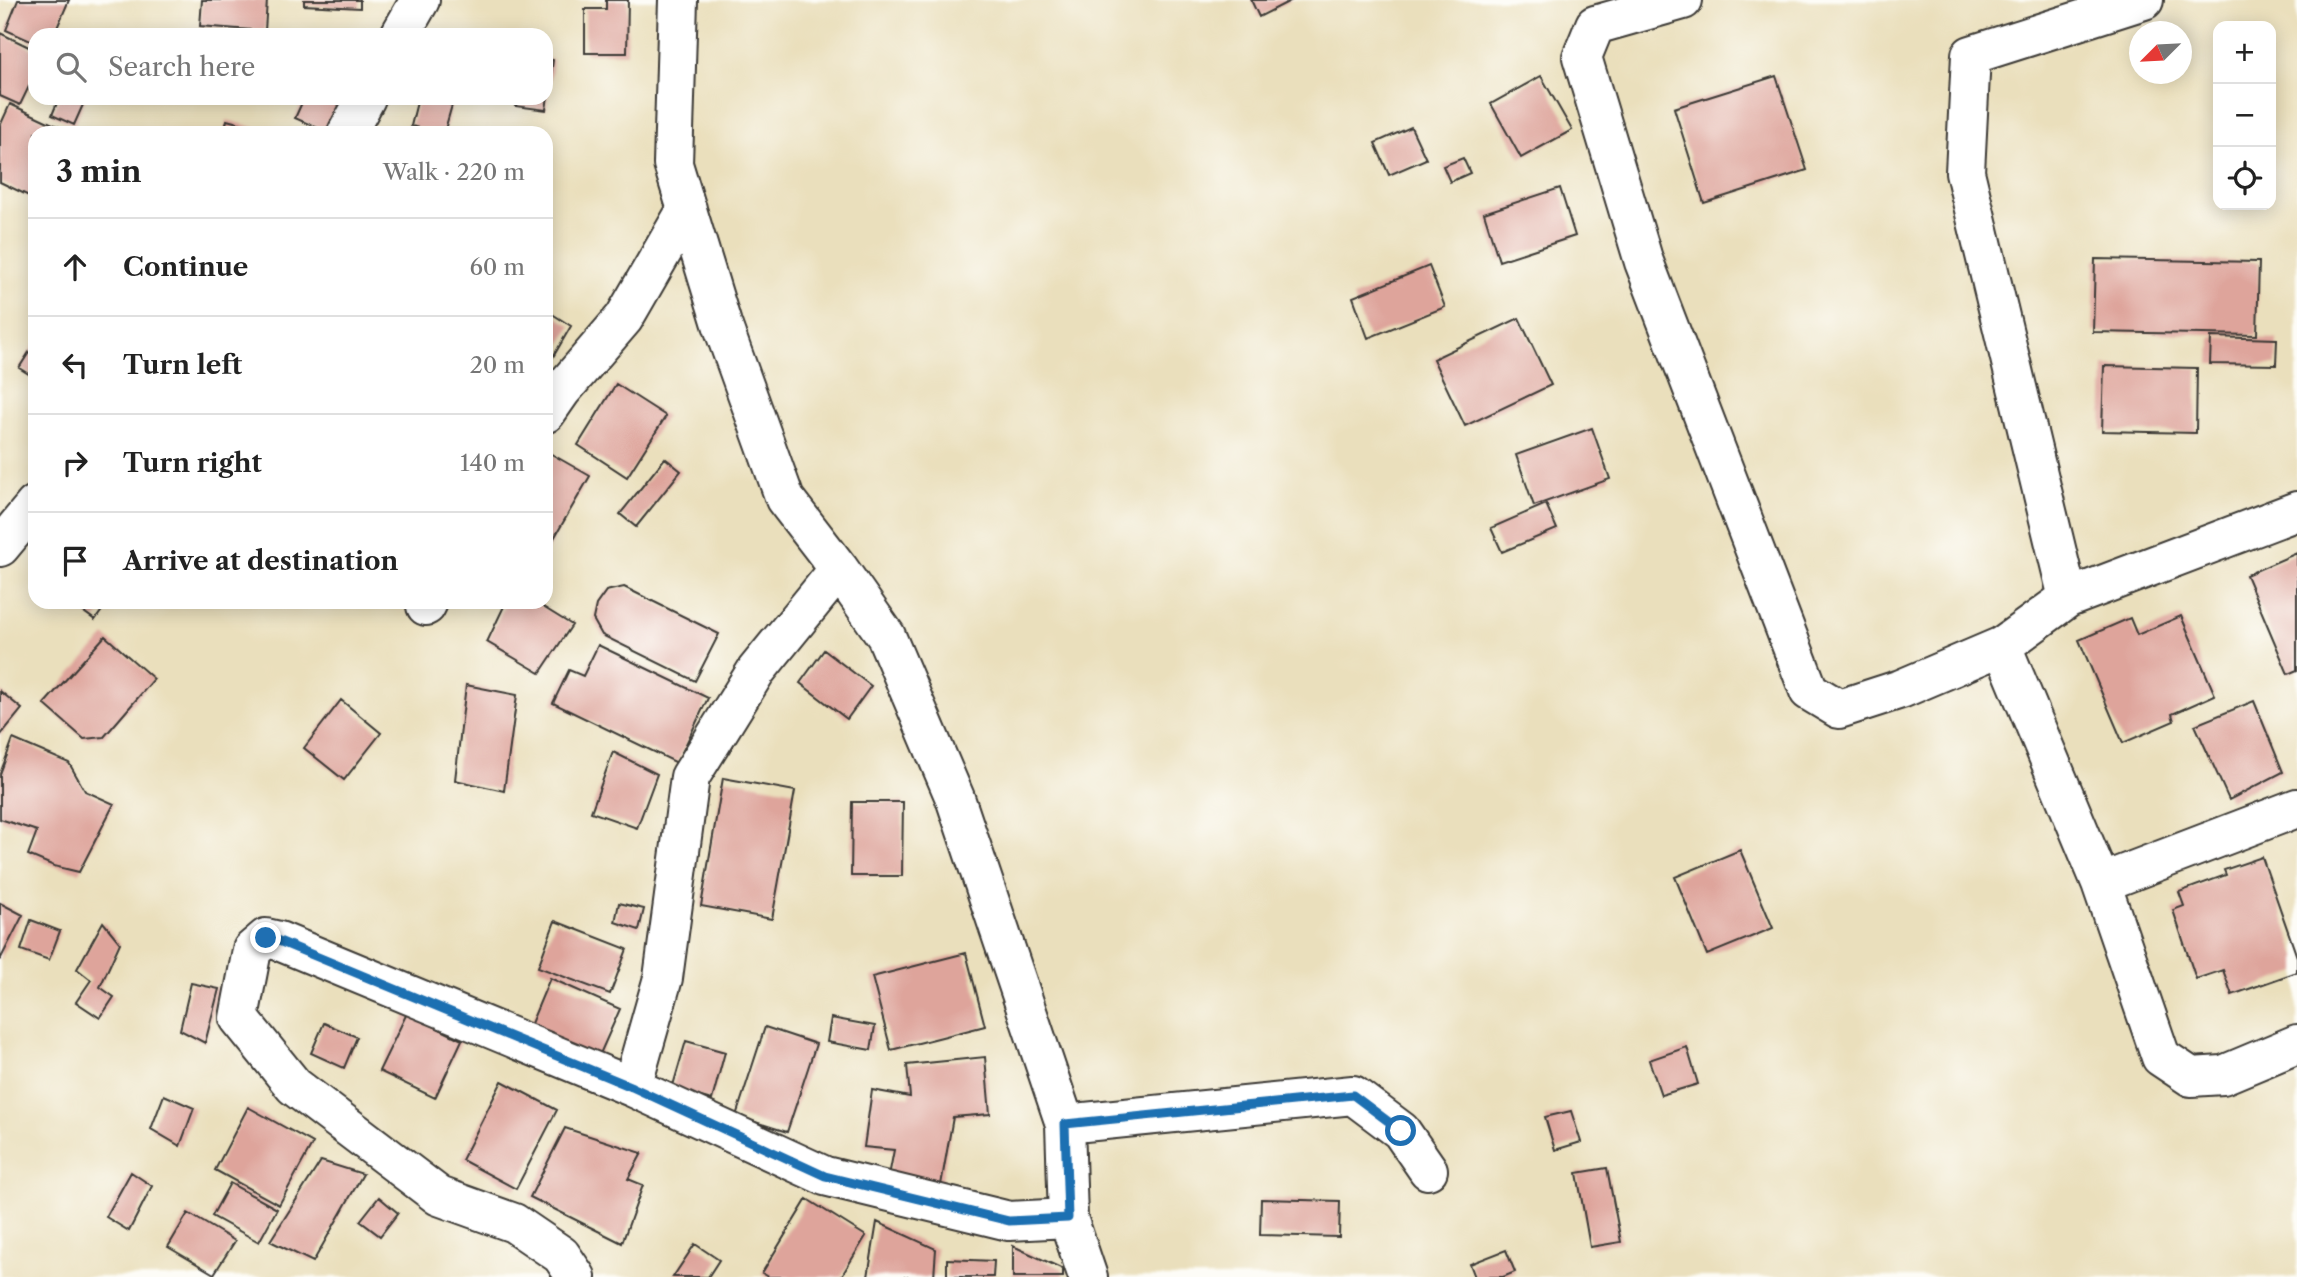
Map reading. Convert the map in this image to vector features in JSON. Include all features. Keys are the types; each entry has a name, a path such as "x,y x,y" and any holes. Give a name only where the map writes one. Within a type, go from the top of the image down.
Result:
{"street":[{"path":"404,28 420,0"},
{"path":"678,0 673,164 722,324 785,499 886,636 956,798 1065,1124 1068,1218 1088,1277"},
{"path":"1683,0 1595,25 1582,57 1644,262 1809,691 1839,709 1901,689 2001,646 2068,598 2297,511"},
{"path":"2068,598 1965,172 1971,55 2144,0"},
{"path":"351,126 362,105"},
{"path":"553,403 624,318 687,209"},
{"path":"0,547 28,513"},
{"path":"632,1087 663,978 690,777 756,671 839,569"},
{"path":"2001,646 2101,883 2161,1057 2191,1077 2223,1075 2297,1044"},
{"path":"2101,883 2297,808"},
{"path":"576,1277 561,1255 514,1223 439,1196 294,1086 239,1018 252,950 266,938 279,941 632,1087 825,1176 1009,1221 1068,1218"},
{"path":"1065,1124 1353,1095 1401,1131 1428,1170"}],"building":[{"path":"18,0 69,0 57,28 28,28 28,40 6,30"},
{"path":"202,0 267,0 265,28 200,26"},
{"path":"304,0 360,0 360,8 304,5"},
{"path":"606,0 628,0 627,53 585,53 585,9 606,9"},
{"path":"1251,0 1292,0 1259,17"},
{"path":"0,33 28,47 28,88 20,105 0,96"},
{"path":"1541,76 1572,130 1521,158 1491,104"},
{"path":"1776,76 1807,170 1704,203 1674,108"},
{"path":"10,104 57,126 28,126 28,196 0,182 0,126"},
{"path":"56,105 83,105 74,125 52,115"},
{"path":"301,105 349,106 334,126 313,126 295,118"},
{"path":"416,105 452,105 446,126 411,126"},
{"path":"515,105 547,105 546,110"},
{"path":"227,120 249,126 226,126"},
{"path":"1411,127 1426,159 1389,175 1375,143"},
{"path":"1463,158 1470,173 1450,182 1443,166"},
{"path":"1560,188 1575,236 1499,261 1484,213"},
{"path":"2095,259 2259,262 2257,335 2093,332"},
{"path":"1429,266 1445,307 1368,338 1353,297"},
{"path":"553,314 571,326 553,357"},
{"path":"1519,318 1551,385 1465,426 1433,359"},
{"path":"2211,337 2277,339 2276,365 2210,364"},
{"path":"28,354 28,374 19,368"},
{"path":"2104,366 2197,368 2196,433 2102,431"},
{"path":"616,384 666,416 627,477 578,445"},
{"path":"1592,428 1610,479 1534,506 1516,455"},
{"path":"553,455 590,476 553,540"},
{"path":"665,458 681,471 636,527 620,514"},
{"path":"1546,504 1557,529 1502,552 1491,528"},
{"path":"2297,553 2297,670 2288,674 2246,575"},
{"path":"624,587 719,634 695,681 602,635 593,619 596,605 606,591"},
{"path":"80,609 103,609 95,620"},
{"path":"503,609 546,609 572,625 540,673 487,642"},
{"path":"2181,616 2215,695 2172,714 2174,721 2123,743 2079,640 2130,618 2137,635"},
{"path":"105,636 154,679 104,737 84,739 44,704"},
{"path":"598,645 708,698 677,763 553,703 569,670 583,676"},
{"path":"824,650 871,686 847,719 800,683"},
{"path":"466,685 517,695 504,791 455,780"},
{"path":"0,691 22,709 0,736"},
{"path":"341,700 381,733 344,780 304,748"},
{"path":"2254,701 2283,772 2229,800 2195,725"},
{"path":"13,739 69,763 85,791 114,804 79,872 54,866 28,855 37,831 0,819 0,774"},
{"path":"613,752 657,774 637,828 591,812"},
{"path":"723,778 795,791 772,919 701,906"},
{"path":"852,802 903,802 902,876 851,876"},
{"path":"1740,850 1773,928 1707,955 1675,877"},
{"path":"2262,857 2297,957 2297,972 2232,995 2223,970 2196,979 2173,910 2184,906 2179,892 2226,875 2224,870"},
{"path":"0,903 23,915 0,960"},
{"path":"619,903 644,909 639,930 615,922"},
{"path":"31,920 60,931 49,960 21,950"},
{"path":"555,921 627,949 610,994 538,967"},
{"path":"103,922 120,943 100,987 114,997 100,1018 76,1002 91,980 77,969"},
{"path":"966,953 985,1026 891,1050 872,977"},
{"path":"550,978 620,1009 596,1063 527,1033"},
{"path":"191,983 219,989 205,1043 180,1030"},
{"path":"407,1013 462,1040 435,1098 379,1071"},
{"path":"831,1018 875,1026 871,1050 827,1042"},
{"path":"324,1023 357,1037 344,1068 311,1053"},
{"path":"765,1027 816,1044 787,1132 736,1116"},
{"path":"686,1041 725,1052 712,1100 672,1089"},
{"path":"1687,1047 1698,1084 1661,1095 1649,1060"},
{"path":"985,1057 990,1114 953,1117 941,1185 889,1176 894,1150 864,1147 872,1090 910,1097 907,1065"},
{"path":"502,1081 557,1110 516,1189 462,1160"},
{"path":"164,1095 194,1108 180,1146 151,1129"},
{"path":"248,1107 313,1143 279,1205 215,1170"},
{"path":"1571,1111 1581,1142 1555,1150 1545,1117"},
{"path":"565,1128 642,1153 628,1179 643,1185 622,1243 530,1197"},
{"path":"321,1161 363,1174 313,1262 270,1241"},
{"path":"1607,1168 1621,1242 1590,1247 1577,1173"},
{"path":"131,1172 152,1186 129,1231 106,1217"},
{"path":"230,1183 277,1209 259,1242 212,1216"},
{"path":"379,1197 398,1213 380,1236 360,1221"},
{"path":"807,1199 866,1236 841,1277 769,1277 762,1273"},
{"path":"1261,1199 1340,1201 1339,1237 1260,1235"},
{"path":"188,1213 235,1241 214,1274 168,1247"},
{"path":"877,1222 936,1249 934,1277 868,1277"},
{"path":"695,1244 719,1260 708,1277 673,1277"},
{"path":"1013,1246 1063,1269 1063,1277 1013,1277"},
{"path":"1506,1250 1515,1272 1503,1277 1475,1277 1470,1264"},
{"path":"947,1259 994,1261 993,1277 947,1277"}],"route":[{"path":"266,938 279,941 632,1087 825,1176 1009,1221 1068,1218 1065,1124 1353,1095 1401,1131"}]}
